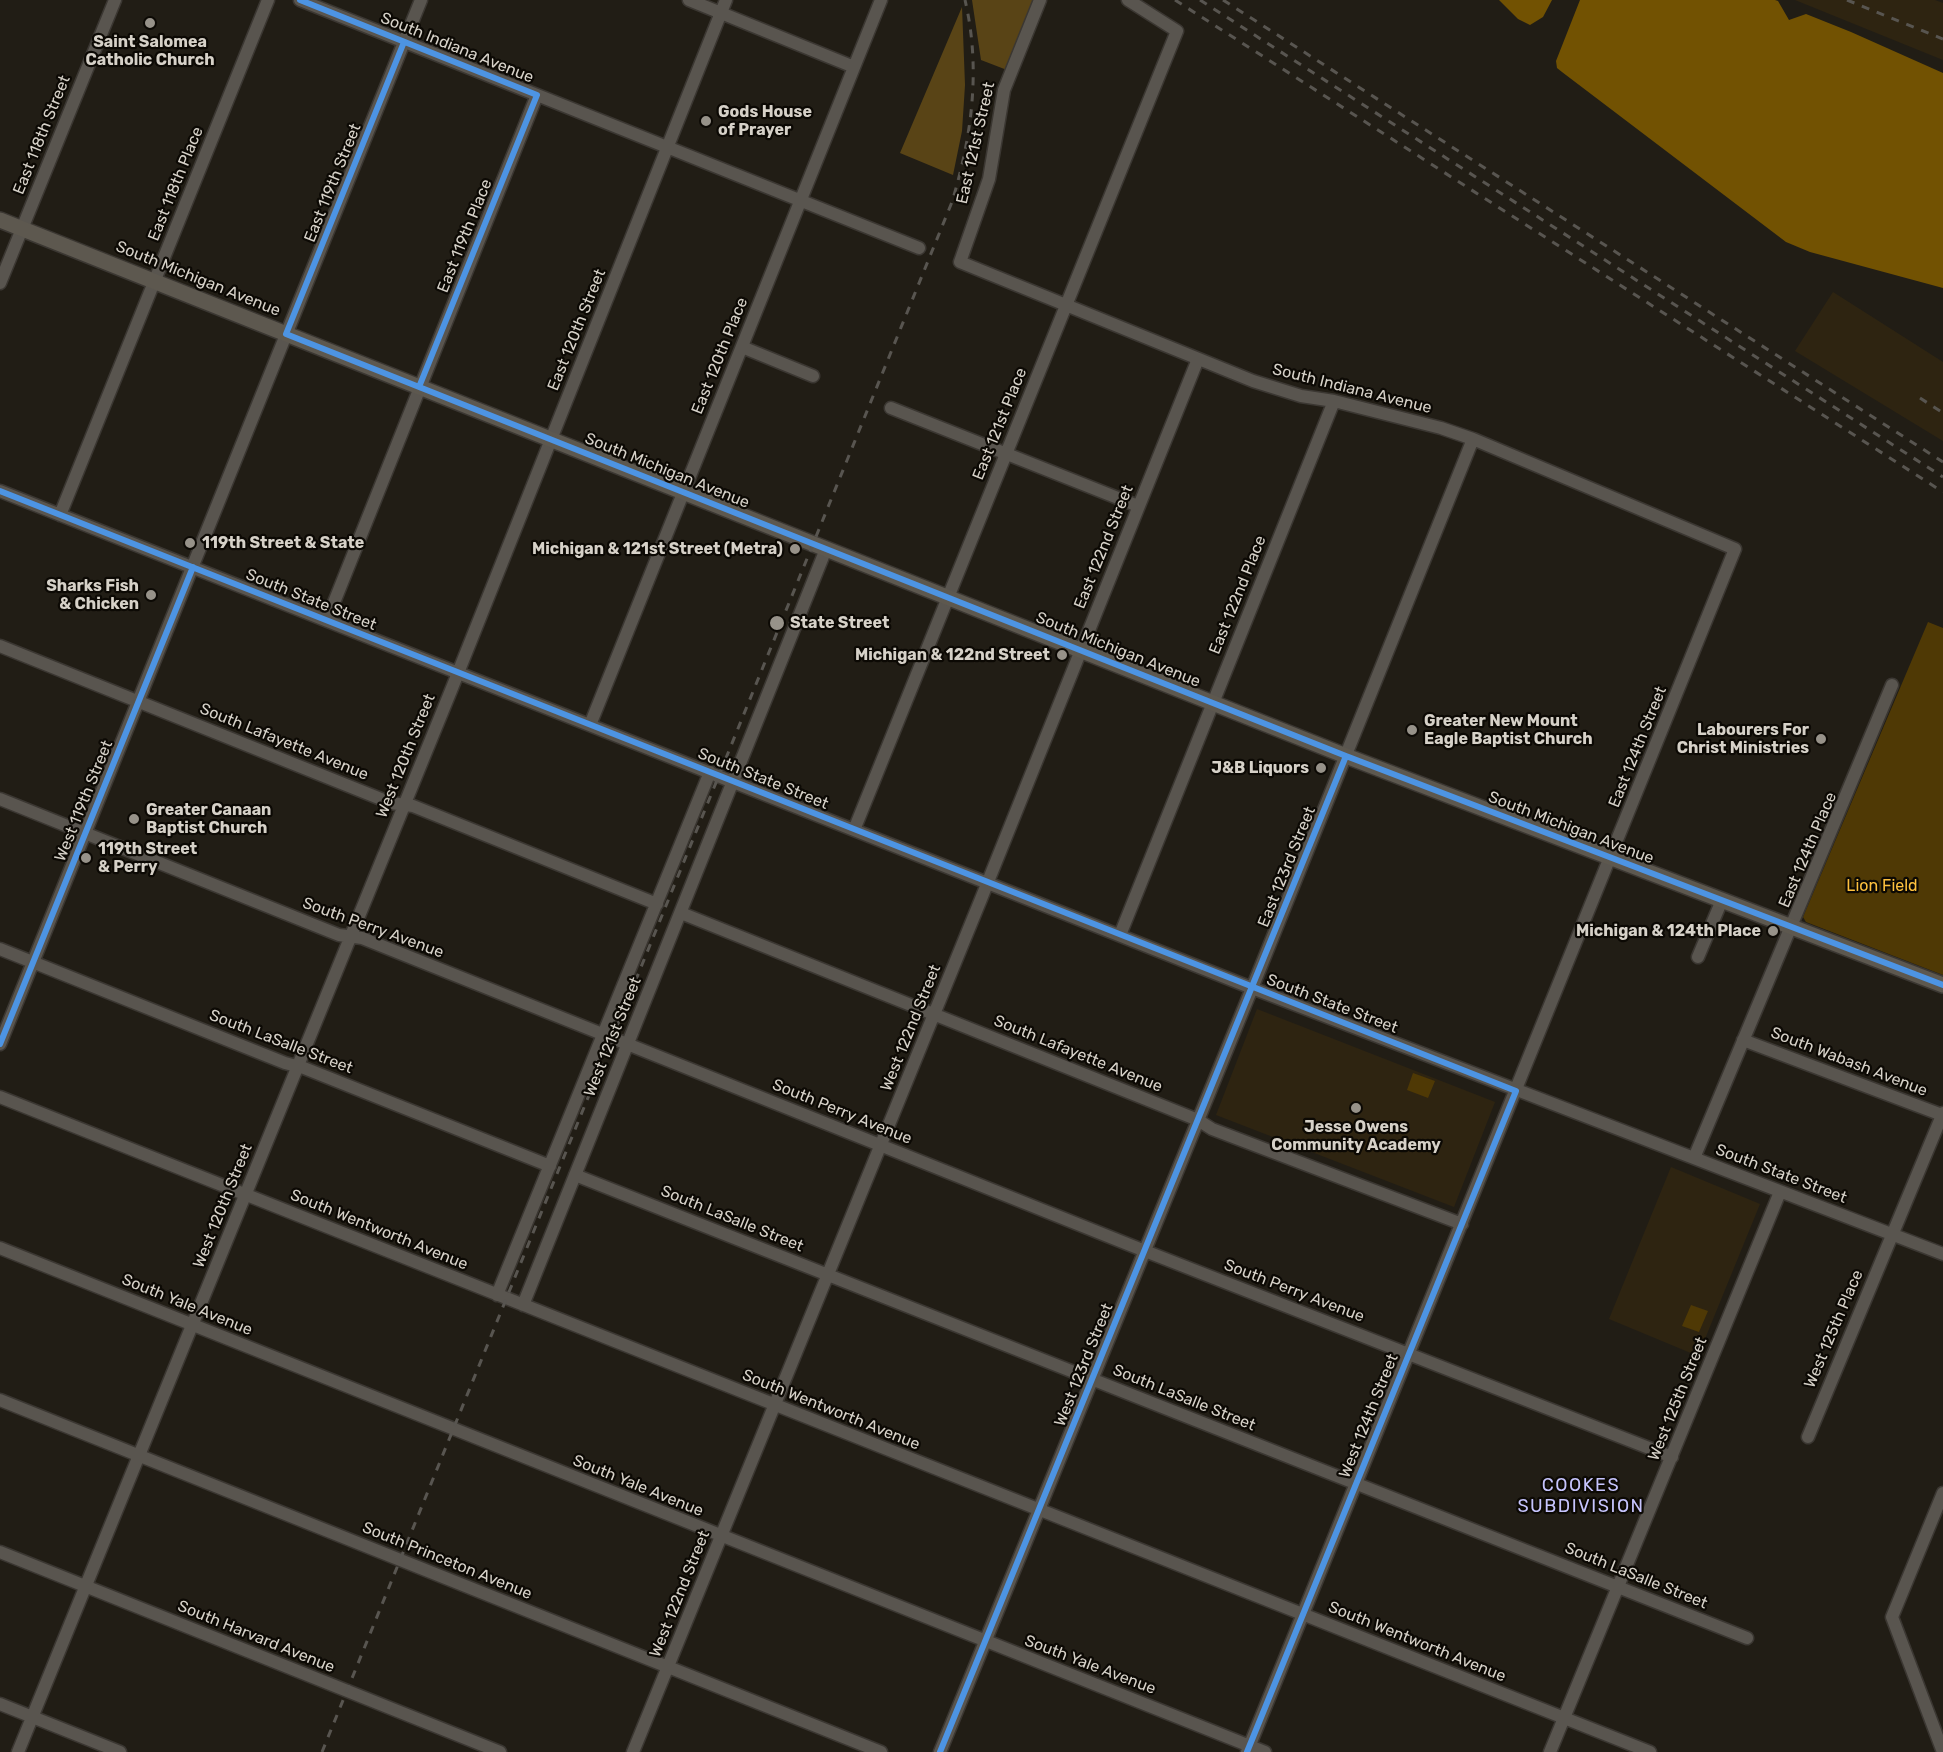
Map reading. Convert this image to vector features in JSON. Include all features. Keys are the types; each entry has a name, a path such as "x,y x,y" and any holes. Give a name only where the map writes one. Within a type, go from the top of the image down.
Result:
{"main road":[{"name":"South Michigan Avenue","path":"0,220 1346,756 1943,985"}],"street":[{"name":"East 118th Street","path":"0,283 115,0"},
{"name":"East 118th Place","path":"60,514 268,0"},
{"name":"South Indiana Avenue","path":"300,0 919,248"},
{"name":"East 119th Street","path":"193,567 421,0"},
{"path":"689,0 854,67"},
{"name":"East 120th Street","path":"458,672 726,0"},
{"name":"East 120th Place","path":"590,725 881,0"},
{"name":"East 121st Street","path":"960,262 989,178 1004,90 1040,0"},
{"name":"East 121st Place","path":"854,830 1177,32 1128,0"},
{"name":"East 119th Place","path":"327,620 537,94"},
{"name":"South Indiana Avenue","path":"960,262 1253,381 1301,396 1334,401 1473,438 1735,549"},
{"path":"742,347 813,376"},
{"name":"East 122nd Street","path":"988,882 1198,358"},
{"name":"East 122nd Place","path":"1120,935 1334,401"},
{"path":"891,408 1138,506"},
{"name":"East 123rd Street","path":"1252,988 1473,438"},
{"name":"South State Street","path":"0,491 1252,988 1943,1254"},
{"path":"734,782 826,549"},
{"name":"East 124th Street","path":"1516,1091 1735,549"},
{"name":"West 119th Street","path":"0,1044 193,567"},
{"name":"South Lafayette Avenue","path":"0,646 391,803 413,806 657,904"},
{"name":"West 120th Street","path":"18,1752 458,672"},
{"name":"East 124th Place","path":"1694,1158 1892,686"},
{"name":"West 121st Street","path":"497,1295 710,772"},
{"name":"West 121st Street","path":"523,1305 734,782"},
{"name":"South Perry Avenue","path":"0,799 339,935 359,937 1145,1251 1672,1456"},
{"name":"West 122nd Street","path":"633,1752 988,882"},
{"path":"1698,957 1722,900"},
{"name":"South Lafayette Avenue","path":"681,913 1198,1120 1212,1129 1462,1224"},
{"name":"South LaSalle Street","path":"0,949 550,1166"},
{"name":"West 123rd Street","path":"940,1752 1252,988"},
{"name":"South Wabash Avenue","path":"1743,1040 1943,1114"},
{"name":"West 124th Street","path":"1248,1749 1516,1091"},
{"name":"South Wentworth Avenue","path":"0,1097 1650,1752"},
{"name":"West 125th Place","path":"1808,1437 1943,1114"},
{"name":"South LaSalle Street","path":"575,1175 1747,1638"},
{"name":"West 125th Street","path":"1550,1752 1780,1192"},
{"name":"South Yale Avenue","path":"0,1248 1248,1749 1265,1752"},
{"name":"South Princeton Avenue","path":"0,1400 881,1752"},
{"path":"1943,1493 1892,1617 1943,1752"},
{"name":"South Harvard Avenue","path":"0,1552 500,1752"},
{"path":"0,1704 120,1752"}],"shaded area":[{"path":"972,0 1035,0 1007,70 981,60"},
{"path":"1499,0 1552,0 1543,17 1530,25 1518,19"},
{"path":"1580,0 1775,0 1778,1 1789,20 1806,14 1943,73 1943,288 1810,252 1786,242 1562,72 1557,68 1556,61"},
{"path":"1795,0 1935,0 1943,3 1943,60"},
{"path":"962,7 965,85 962,131 953,175 900,153"},
{"path":"1833,292 1943,362 1943,441 1795,351"},
{"name":"Jesse Owens Community Academy","path":"1257,1009 1495,1102 1454,1207 1216,1115"},
{"path":"1671,1167 1760,1204 1698,1356 1609,1319"}],"green space":[{"name":"Lion Field","path":"1928,622 1943,628 1943,975 1806,922 1803,917"},
{"path":"1413,1073 1435,1081 1428,1098 1407,1090"},
{"path":"1691,1305 1708,1311 1699,1332 1682,1326"}],"railway":[{"path":"322,1752 952,202 965,152 972,102 973,51 965,0"},
{"path":"1175,0 1943,492"},
{"path":"1200,0 1943,477"},
{"path":"1223,0 1943,462"},
{"path":"1847,0 1943,39"},
{"path":"1920,398 1943,413"}],"cycle path":[{"path":"300,0 537,95 419,387"},
{"path":"404,42 286,334 1346,756 1943,985"},
{"path":"0,491 1516,1091 1247,1752"},
{"path":"0,1044 193,567"},
{"path":"940,1752 1346,756"}],"place":[{"name":"Saint Salomea Catholic Church","path":"150,23"},
{"name":"Gods House of Prayer","path":"706,121"},
{"name":"119th Street & State","path":"190,543"},
{"name":"Michigan & 121st Street (Metra)","path":"795,549"},
{"name":"Sharks Fish & Chicken","path":"151,595"},
{"name":"State Street","path":"777,623"},
{"name":"Michigan & 122nd Street","path":"1062,655"},
{"name":"Greater New Mount Eagle Baptist Church","path":"1412,730"},
{"name":"Labourers For Christ Ministries","path":"1821,739"},
{"name":"J&B Liquors","path":"1321,768"},
{"name":"Greater Canaan Baptist Church","path":"134,819"},
{"name":"119th Street & Perry","path":"86,858"},
{"name":"Michigan & 124th Place","path":"1773,931"},
{"name":"Jesse Owens Community Academy","path":"1356,1108"}],"district":[{"name":"COOKES SUBDIVISION","path":"1581,1496"}]}
